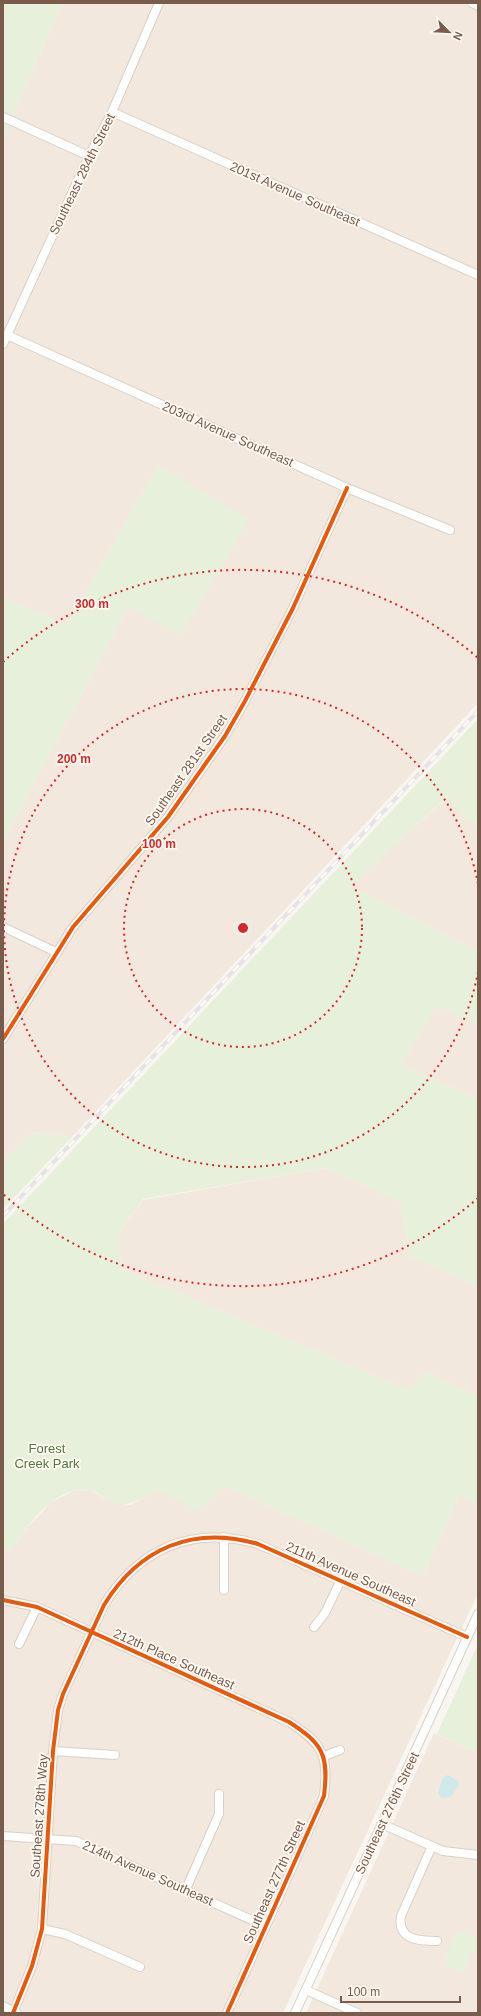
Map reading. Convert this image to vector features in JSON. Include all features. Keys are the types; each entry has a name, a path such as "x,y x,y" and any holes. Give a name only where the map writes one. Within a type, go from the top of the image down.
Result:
{"street":[{"name":"Southeast 284th Street","path":"3,344 89,156 112,112 159,3"},
{"path":"472,3 478,6"},
{"name":"201st Avenue Southeast","path":"112,112 478,275"},
{"path":"3,117 89,156"},
{"name":"203rd Avenue Southeast","path":"7,335 347,488 450,530"},
{"name":"Southeast 281st Street","path":"3,1039 56,952 83,914 144,846 172,812 225,736 245,701 293,608 347,488"},
{"path":"3,927 56,952"},
{"path":"224,1536 224,1590"},
{"name":"211th Avenue Southeast","path":"224,1536 258,1544 467,1637"},
{"name":"Southeast 278th Way","path":"14,2012 32,1966 42,1930 53,1751 58,1710 63,1694 90,1632 112,1592 147,1558 163,1548 188,1541 224,1536"},
{"path":"314,1627 325,1613 341,1580"},
{"name":"212th Place Southeast","path":"3,1600 37,1608 289,1722 313,1739 324,1756"},
{"path":"19,1644 37,1608"},
{"name":"Southeast 276th Street","path":"295,2013 478,1614"},
{"path":"324,1756 340,1750"},
{"path":"53,1751 115,1755"},
{"name":"Southeast 277th Street","path":"227,2013 324,1796 324,1756"},
{"path":"186,1889 219,1814 219,1794"},
{"path":"382,1824 448,1852 478,1855"},
{"name":"214th Avenue Southeast","path":"3,1836 48,1838 83,1844 186,1889 265,1926"},
{"path":"432,1846 401,1916 400,1923 402,1931 409,1937 421,1941 437,1941"},
{"path":"42,1930 65,1934 140,1966"},
{"path":"306,1990 357,2013"},
{"path":"3,2006 14,2012"}],"shaded area":[{"path":"62,3 478,3 478,703 72,1137 32,1133 3,1161 3,841 128,607 159,465 67,625 3,598 3,138"},
{"path":"450,795 464,818 478,824 478,952 349,886"},
{"path":"436,1005 478,1024 478,1099 401,1065"},
{"path":"326,1168 400,1201 410,1256 478,1287 478,1397 426,1372 409,1390 122,1270 117,1237 143,1200"},
{"path":"225,1486 423,1576 459,1495 478,1503 478,1593 283,2013 3,2013 3,1548 10,1551 27,1528 51,1502 74,1491 90,1490 113,1503 130,1505 158,1490 176,1498"},
{"path":"434,1733 478,1753 478,2013 306,2013"}],"green space":[{"path":"3,3 62,3 3,138"},
{"path":"159,465 249,520 181,635 128,607 3,841 3,598 67,625"},
{"name":"Forest Creek Park","path":"478,719 478,824 464,818 449,795 350,886 478,952 478,1024 436,1006 401,1065 478,1099 478,1287 410,1256 400,1201 326,1168 143,1199 117,1237 122,1270 409,1390 426,1372 478,1397 478,1503 459,1495 423,1576 225,1486 197,1511 158,1490 139,1500 127,1504 121,1504 108,1500 89,1490 76,1490 64,1494 43,1510 33,1520 10,1551 3,1548 3,1224"},
{"path":"32,1133 72,1137 3,1209 3,1161"},
{"path":"478,1644 478,1753 437,1734"},
{"path":"461,1931 478,1939 463,1972 448,1966 445,1955 452,1947 453,1939"}],"water":[{"path":"448,1775 458,1781 459,1785 451,1797 442,1798 438,1793 443,1777"}],"railway":[{"path":"3,1216 478,711"}],"cycle path":[{"path":"3,1039 73,927 168,817 225,736 245,701 293,608 347,488"},
{"path":"13,2013 32,1966 42,1929 53,1751 58,1710 63,1694 104,1605 118,1585 134,1569 151,1556 170,1546 190,1540 211,1538 234,1539 258,1544 467,1637"},
{"path":"3,1600 37,1607 289,1722 310,1737 321,1752 325,1770 324,1796 227,2013"}]}
